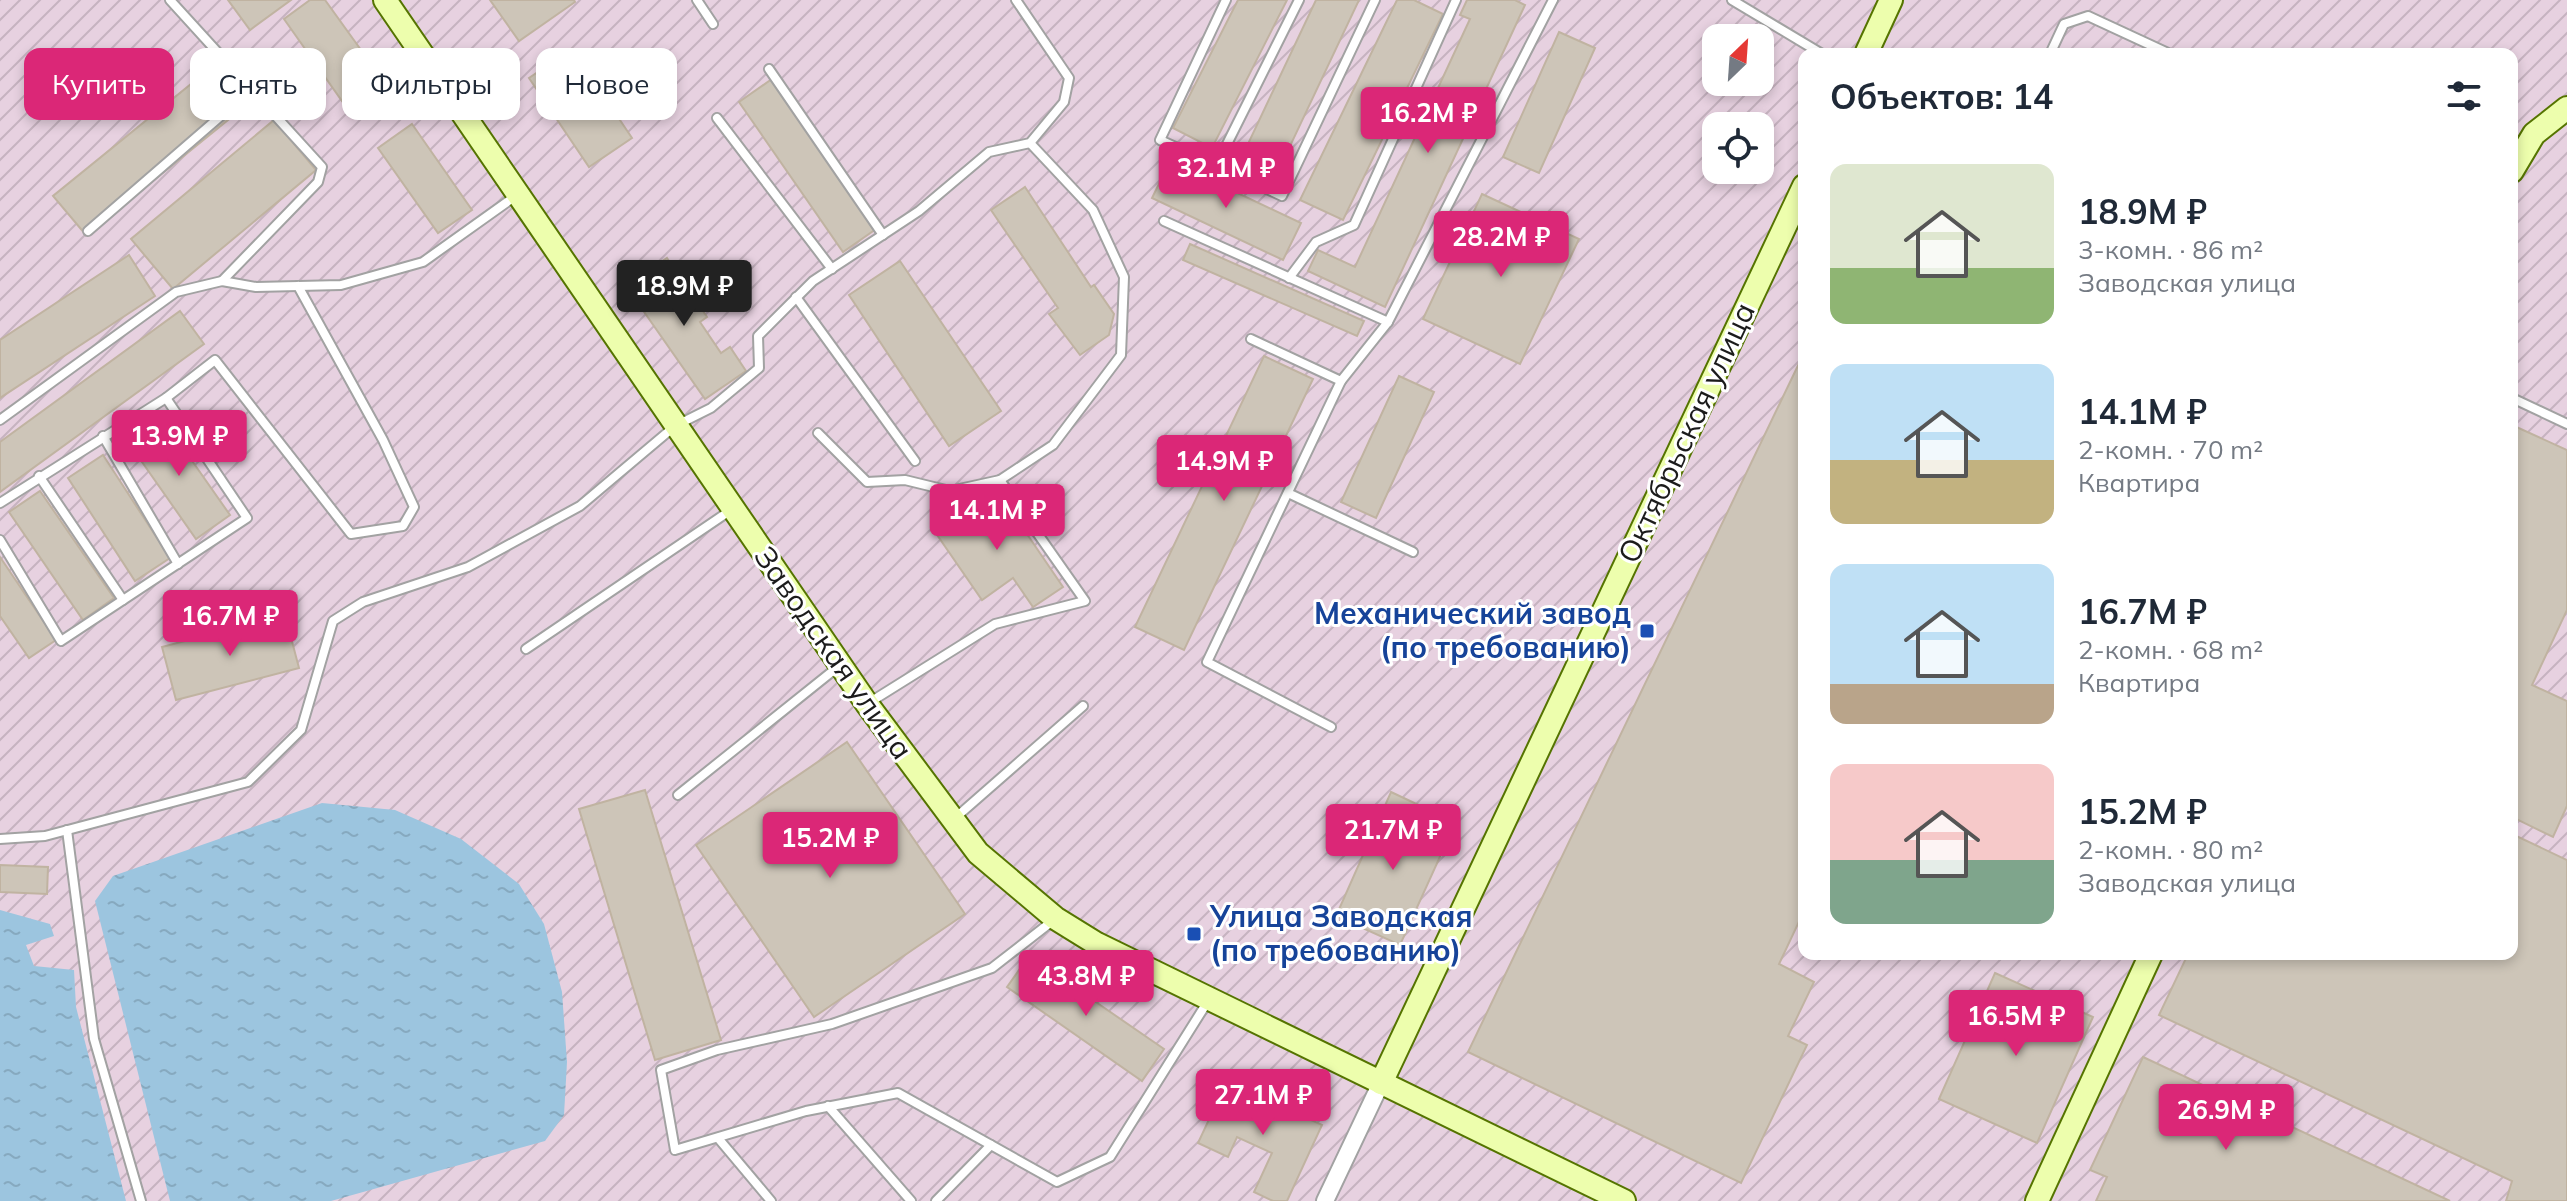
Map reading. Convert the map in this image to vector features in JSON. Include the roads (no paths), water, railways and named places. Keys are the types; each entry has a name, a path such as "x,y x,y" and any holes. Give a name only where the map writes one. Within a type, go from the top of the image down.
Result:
{"street":[{"name":"Заводская улица","path":"385,0 867,704 978,853 1055,918 1097,944 1624,1201"},
{"path":"1869,48 1891,0"},
{"path":"2518,161 2534,134 2567,108"},
{"name":"Октябрьская улица","path":"1325,1201 1798,199"},
{"path":"2037,1201 2148,960"}],"lane":[{"path":"170,0 214,48"},
{"path":"697,0 713,24"},
{"path":"0,839 45,836 248,782 301,730 333,621 363,602 468,567 580,506 675,426 711,408 759,368 758,336 796,297 919,211 989,152 1030,143 1064,102 1069,78 1016,0"},
{"path":"1226,0 1160,140 1282,196 1375,0"},
{"path":"1216,166 1299,0"},
{"path":"1289,278 1316,242 1354,225 1456,0"},
{"path":"1331,727 1207,662 1341,381 1388,322 1553,0"},
{"path":"1732,0 1812,48"},
{"path":"2053,48 2064,24 2088,16 2157,48"},
{"path":"769,69 883,235"},
{"path":"717,118 832,269"},
{"path":"88,231 216,120"},
{"path":"222,281 318,182 322,167 280,120"},
{"path":"818,433 867,482 905,480 950,491 1000,480 1053,445 1121,355 1124,277 1093,210 1030,143"},
{"path":"0,420 176,292 222,281 256,287 341,285 423,262 518,195"},
{"path":"1164,221 1388,322"},
{"path":"0,503 166,398 215,360 351,534 403,526 414,507 383,440 298,286"},
{"path":"796,297 915,461"},
{"path":"1251,339 1341,381"},
{"path":"0,540 61,641 247,518 166,398"},
{"path":"2518,401 2567,424"},
{"path":"103,436 178,564"},
{"path":"39,476 123,600"},
{"path":"867,704 995,624 1085,601 1000,480"},
{"path":"1288,493 1413,552"},
{"path":"526,649 732,509"},
{"path":"678,795 840,665"},
{"path":"953,819 1083,706"},
{"path":"67,830 94,1039 141,1201"},
{"path":"1055,918 992,968 832,1024 717,1050 661,1070 675,1150 828,1106 898,1093 1057,1182 1110,1157 1208,1000"},
{"path":"828,1106 911,1201"},
{"path":"718,1138 771,1201"},
{"path":"936,1201 991,1145"}],"water":[{"path":"322,803 395,810 461,839 519,884 544,924 562,992 567,1062 564,1115 545,1141 331,1201 170,1201 95,901 113,876"},
{"path":"0,910 50,924 54,936 26,945 34,966 74,970 76,1007 126,1201 0,1201"}],"place":[{"name":"Механический завод (по требованию)","path":"1647,631"},
{"name":"Улица Заводская (по требованию)","path":"1194,934"}]}
